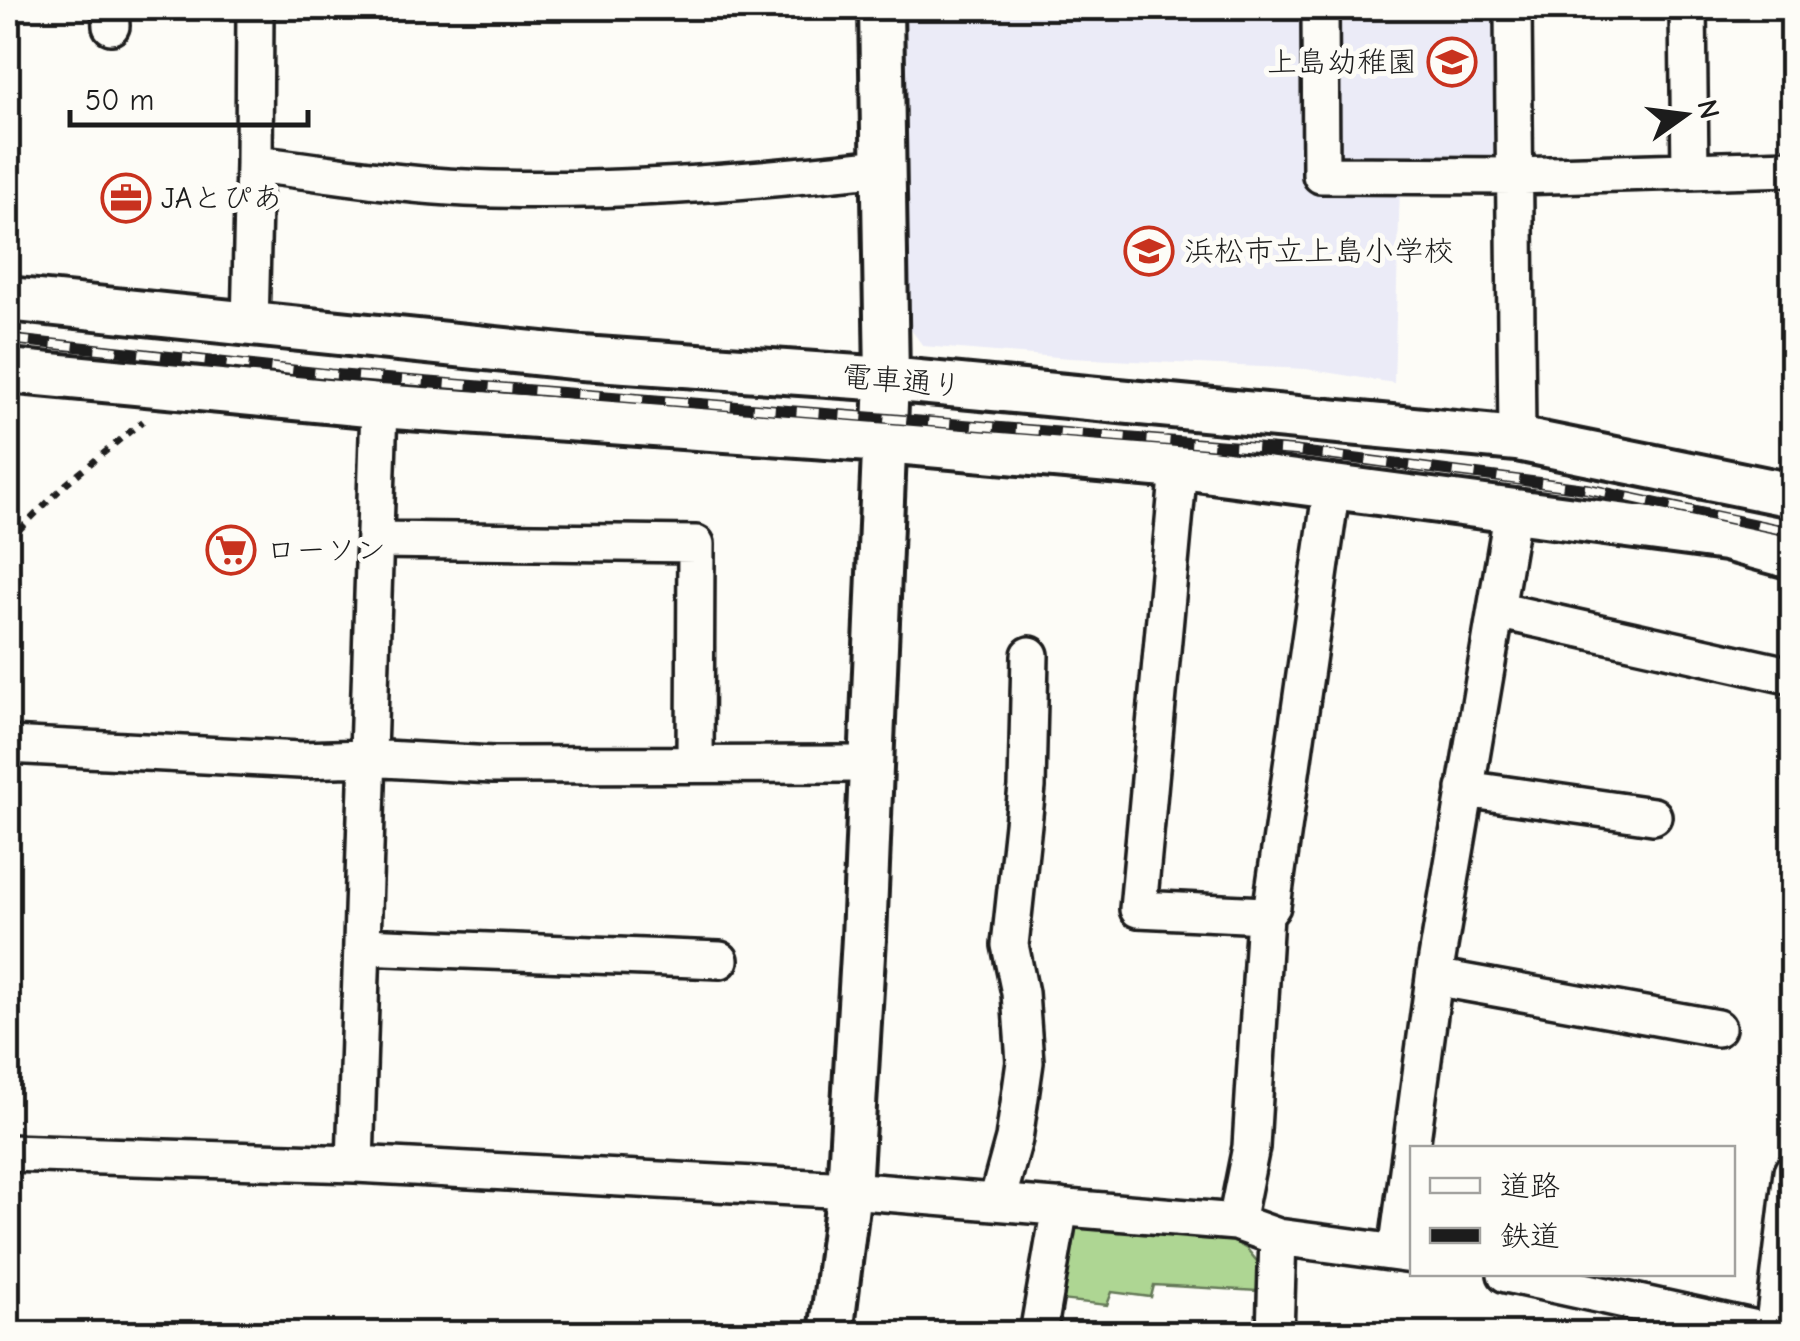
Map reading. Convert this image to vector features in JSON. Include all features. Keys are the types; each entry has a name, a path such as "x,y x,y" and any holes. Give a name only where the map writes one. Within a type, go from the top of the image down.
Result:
{"street":[{"path":"250,325 255,8"},
{"path":"831,1334 849,1190 887,379 881,8"},
{"path":"1320,8 1321,175 1514,176 1792,168"},
{"path":"1514,8 1517,439"},
{"path":"1688,8 1690,170"},
{"path":"254,164 483,188 724,184 883,167"},
{"name":"電車通り","path":"8,299 582,358 887,379 1517,439 1792,495"},
{"name":"電車通り","path":"8,370 380,406 884,441 1179,467 1726,539 1792,557"},
{"path":"356,1164 380,406"},
{"path":"1179,467 1138,909 1265,915"},
{"path":"1236,1222 1250,1147 1265,915 1272,906 1332,486"},
{"path":"1416,1146 1434,977 1513,509"},
{"path":"375,540 696,544 696,764"},
{"path":"1496,610 1792,676"},
{"path":"997,1201 1014,1139 1025,1062 1020,993 1010,945 1027,787 1030,655"},
{"path":"8,746 494,765 871,764"},
{"path":"1465,788 1654,816"},
{"path":"362,946 720,960"},
{"path":"1434,977 1717,1028"},
{"path":"8,1153 356,1164 849,1190 1236,1222 1278,1237 1405,1253 1410,1205"},
{"path":"1528,1276 1594,1282 1776,1333 1792,1172"},
{"path":"1038,1334 1060,1207"},
{"path":"1275,1334 1278,1237"}],"path":[{"path":"8,541 67,483 156,411"}],"shaded area":[{"name":"浜松市立上島小学校","path":"896,8 1308,8 1310,182 1400,186 1394,383 1306,369 1070,358 923,346 901,316"},
{"path":"1329,8 1498,8 1501,161 1332,164"}],"green space":[{"path":"1074,1225 1231,1240 1247,1249 1260,1265 1258,1291 1154,1285 1151,1297 1112,1292 1107,1305 1060,1300"}],"railway":[{"path":"8,339 330,374 1296,451 1589,489 1792,532"}],"place":[{"name":"上島幼稚園","path":"1452,62"},
{"name":"JAとぴあ","path":"126,198"},
{"name":"浜松市立上島小学校","path":"1149,251"},
{"name":"ローソン","path":"231,550"}]}
